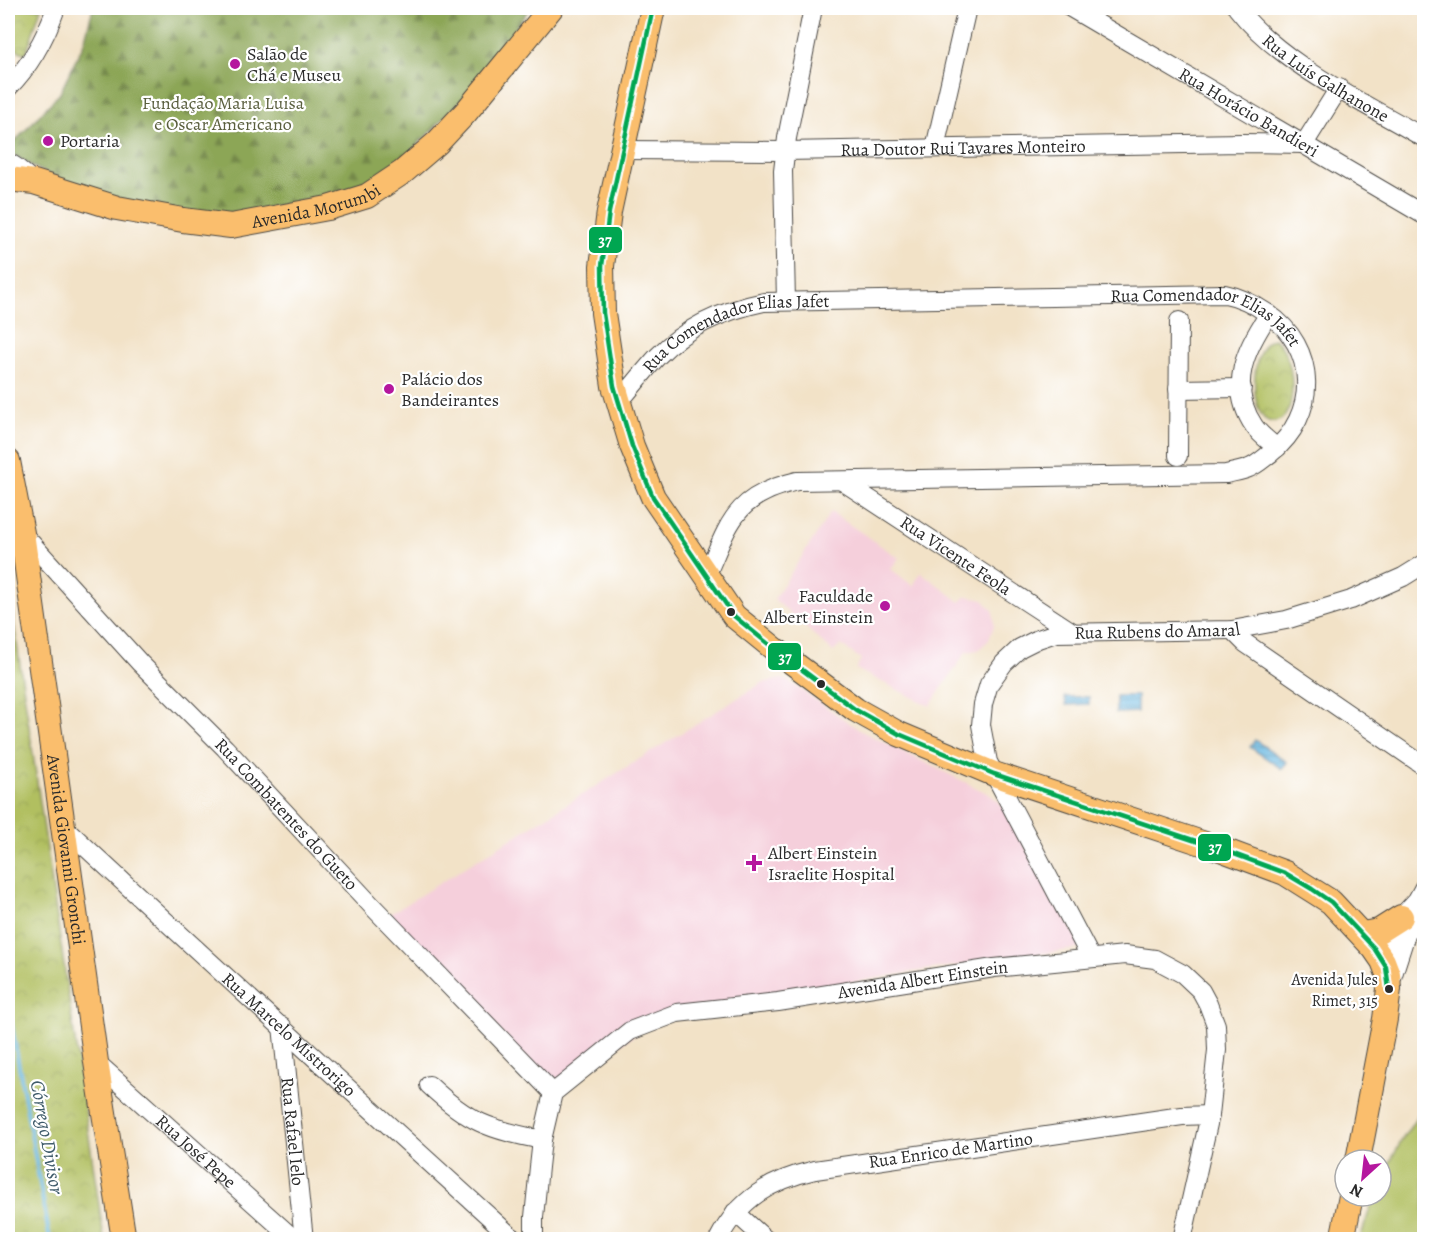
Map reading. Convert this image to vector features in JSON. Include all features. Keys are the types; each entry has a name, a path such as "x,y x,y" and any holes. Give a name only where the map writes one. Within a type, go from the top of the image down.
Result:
{"main road":[{"name":"Avenida Morumbi","path":"8,179 34,182 117,208 231,226 328,208 368,196 404,172 436,143 466,112 551,8"},
{"path":"653,8 609,212 602,266 603,313 614,386 632,446 653,497 734,616 856,710 899,734 994,774 1223,850 1285,873 1331,902 1362,934 1383,961 1388,974 1389,989 1380,1048 1360,1148"},
{"name":"Avenida Giovanni Gronchi","path":"8,461 21,532 96,1062 124,1239"},
{"path":"1362,934 1379,931 1401,917"},
{"path":"1342,1239 1348,1208"}],"street":[{"path":"8,88 33,58 47,32 56,8"},
{"path":"786,301 783,171 813,8"},
{"path":"935,148 968,8"},
{"name":"Rua Horácio Bandieri","path":"1071,8 1425,215"},
{"name":"Rua Luís Galhanone","path":"1237,8 1280,50 1339,88 1425,138"},
{"path":"1304,144 1339,88"},
{"name":"Rua Doutor Rui Tavares Monteiro","path":"623,150 785,151 1242,143 1304,144"},
{"path":"8,162 34,182"},
{"name":"Rua Comendador Elias Jafet","path":"619,402 659,355 694,327 740,307 765,302 1226,294 1243,299 1281,323 1292,335 1301,351 1306,375 1306,398 1301,414 1295,426 1277,448 1248,468 1226,474 797,481 763,491 739,509 732,519 706,576"},
{"path":"1269,314 1244,357 1241,375 1247,414 1254,426 1277,448"},
{"path":"1178,456 1179,321"},
{"path":"1178,389 1242,388"},
{"name":"Rua Vicente Feola","path":"842,481 1071,632"},
{"name":"Rua Combatentes do Gueto","path":"21,532 140,663 225,748 373,907 553,1093"},
{"name":"Rua Rubens do Amaral","path":"1091,958 988,762 981,725 983,704 989,684 1004,663 1020,648 1056,633 1232,630 1286,620 1333,606 1402,577 1425,564"},
{"path":"1232,630 1245,643 1425,766"},
{"name":"Rua Marcelo Mistrorigo","path":"64,827 515,1239"},
{"path":"1383,961 1401,917 1421,893"},
{"path":"1389,989 1421,893"},
{"name":"Avenida Albert Einstein","path":"553,1093 630,1031 677,1014 778,1002 994,968 1125,954 1155,959 1184,974 1201,991 1216,1025 1217,1050 1210,1115 1182,1239"},
{"name":"Rua Rafael Ielo","path":"282,1026 304,1239"},
{"name":"Rua José Pepe","path":"96,1062 295,1239"},
{"path":"429,1085 448,1103 472,1120 498,1131 542,1140"},
{"path":"534,1239 534,1216 542,1140 553,1093"},
{"name":"Rua Enrico de Martino","path":"718,1239 735,1212 769,1186 793,1175 1182,1116 1210,1115"},
{"path":"735,1212 765,1239"}],"shaded area":[{"name":"Faculdade Albert Einstein","path":"831,512 899,558 891,569 913,586 921,572 960,602 967,596 983,600 993,610 994,625 989,640 978,650 966,652 930,706 856,669 861,659 841,645 833,652 774,599"},
{"name":"Albert Einstein Israelite Hospital","path":"782,679 861,731 989,794 999,802 1083,948 911,972 665,1016 552,1087 390,914 762,683"}],"green space":[{"path":"8,8 41,8 26,54 8,46"},
{"name":"Fundação Maria Luisa e Oscar Americano","path":"93,8 530,8 466,95 398,165 348,192 204,221 80,189 34,167 8,151 60,93 84,43"},
{"path":"1274,339 1281,346 1287,358 1292,386 1288,411 1281,419 1272,422 1264,418 1259,409 1255,396 1255,382 1260,354 1266,344"},
{"path":"8,583 104,1239 8,1239"},
{"path":"1424,1106 1424,1239 1360,1239 1370,1208 1393,1208 1393,1157"}],"water":[{"path":"1116,696 1137,696 1137,712 1116,713"},
{"path":"1065,697 1089,697 1089,704 1066,705"},
{"path":"1255,740 1287,762 1282,769 1250,747"}],"waterway":[{"name":"Córrego Divisor","path":"8,1005 50,1240"}],"transit line":[{"name":"37","path":"653,8 609,212 602,266 603,313 614,386 632,446 653,497 734,616 856,710 899,734 994,774 1223,850 1285,873 1331,902 1374,948 1386,967 1389,989"}],"place":[{"name":"Salão de Chá e Museu","path":"235,64"},
{"name":"Portaria","path":"48,141"},
{"name":"Palácio dos Bandeirantes","path":"389,389"},
{"name":"Faculdade Albert Einstein","path":"885,606"},
{"name":"Albert Einstein Israelite Hospital","path":"754,863"},
{"name":"Avenida Jules Rimet, 315","path":"1389,989"}]}
